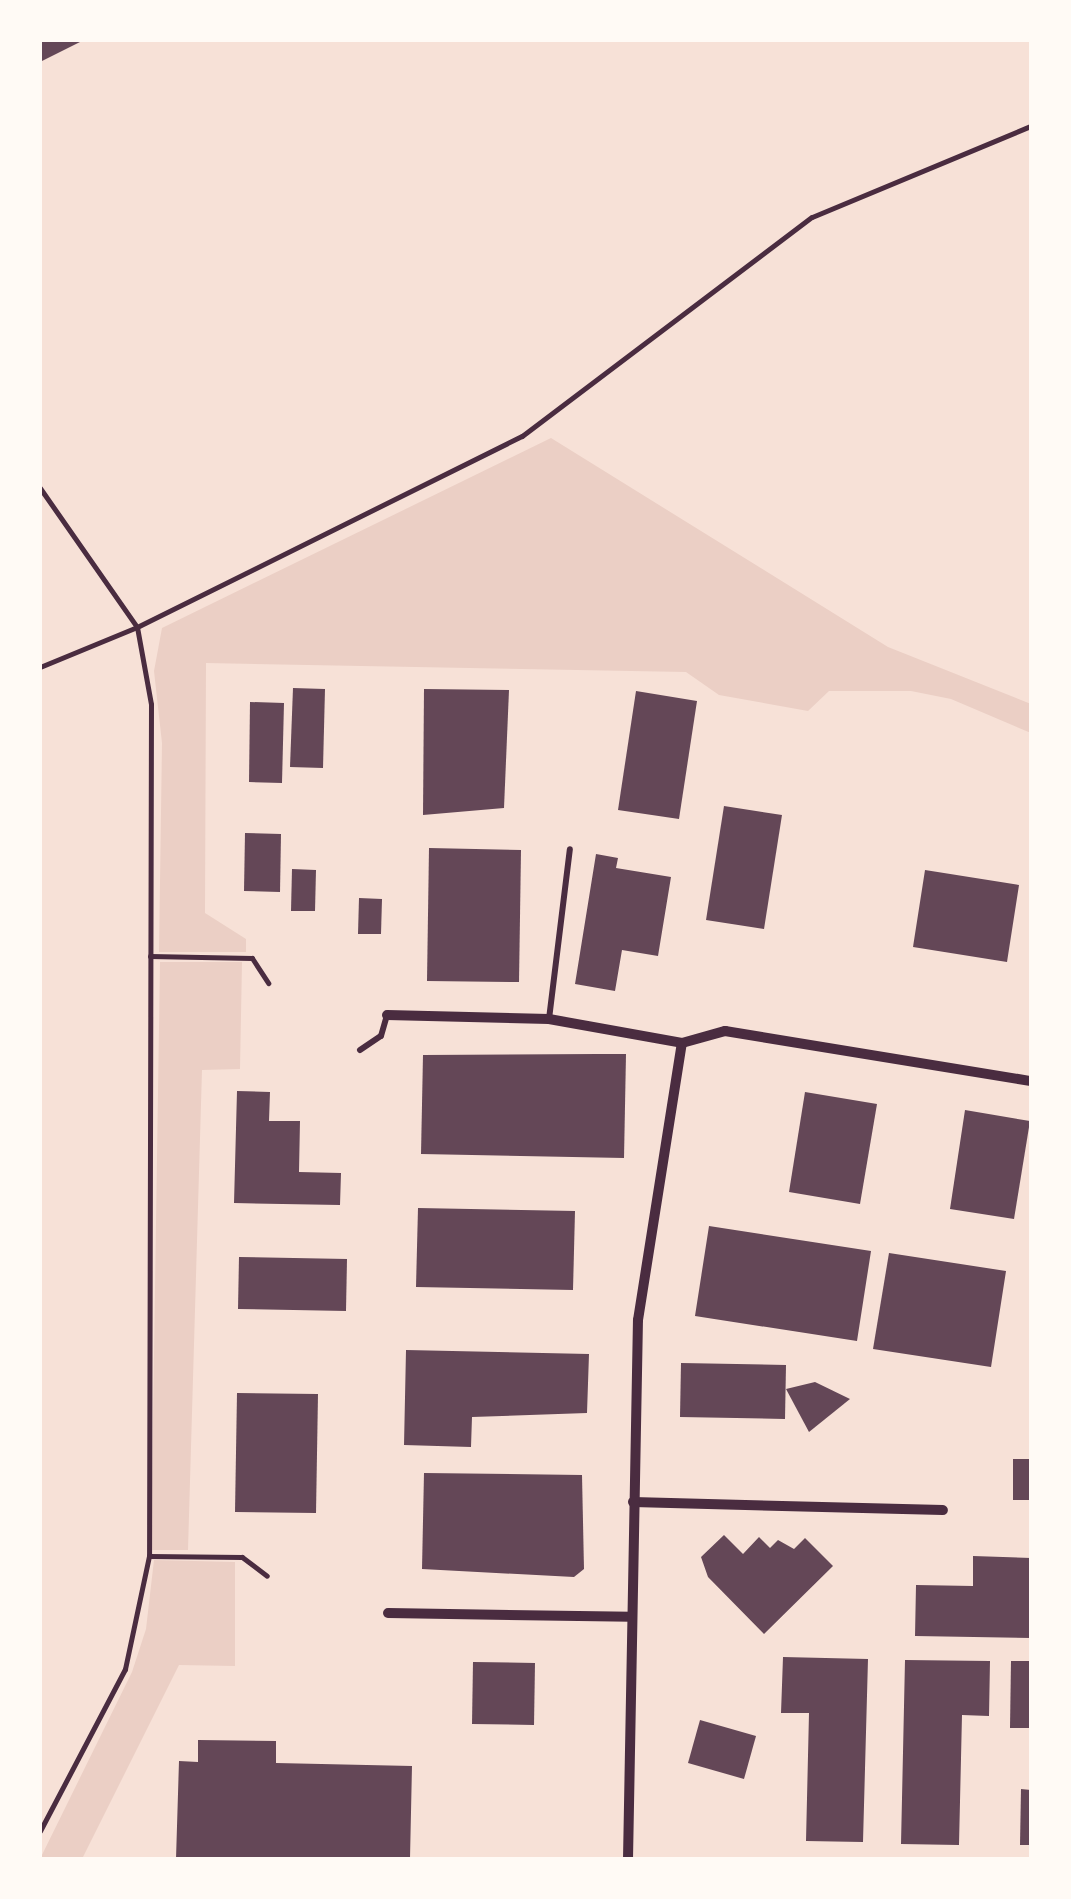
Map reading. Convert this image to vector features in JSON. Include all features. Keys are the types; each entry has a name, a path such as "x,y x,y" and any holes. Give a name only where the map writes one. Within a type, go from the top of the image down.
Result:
{"street":[{"path":"387,1015 549,1019 682,1043 725,1032 1031,1081"},
{"path":"628,1859 638,1320 682,1043"},
{"path":"632,1502 943,1510"},
{"path":"388,1614 631,1617"}],"lane":[{"path":"549,1019 570,849"},
{"path":"360,1050 381,1036 387,1015"}],"path":[{"path":"40,668 137,627 522,436 812,217 1031,126"},
{"path":"40,488 137,627 151,704 149,1556 125,1669 40,1831"},
{"path":"150,956 252,958 268,983"},
{"path":"149,1556 242,1557 266,1576"}],"shaded area":[{"path":"551,438 888,647 1031,704 1031,733 951,699 911,691 829,691 808,711 719,695 686,672 206,663 205,913 246,939 246,952 159,952 162,743 154,671 162,628"},
{"path":"160,962 242,962 240,1069 202,1070 188,1550 151,1550"},
{"path":"154,1560 235,1562 235,1666 179,1665 82,1859 40,1859 132,1672 146,1629"}],"building":[{"path":"40,40 84,40 40,62"},
{"path":"293,688 325,689 323,768 290,767"},
{"path":"424,689 509,690 504,808 423,815"},
{"path":"636,691 697,701 679,819 618,810"},
{"path":"250,702 284,703 282,783 249,782"},
{"path":"724,806 782,815 764,929 706,920"},
{"path":"245,833 281,834 280,892 244,891"},
{"path":"429,848 521,850 519,982 427,981"},
{"path":"596,854 618,858 616,868 671,877 658,956 622,950 615,991 575,984"},
{"path":"292,869 316,870 315,911 291,911"},
{"path":"925,870 1019,885 1007,962 913,947"},
{"path":"359,898 382,899 381,934 358,934"},
{"path":"626,1054 624,1158 421,1154 423,1055"},
{"path":"237,1091 270,1092 269,1121 300,1121 299,1172 341,1173 340,1205 234,1203"},
{"path":"805,1092 877,1104 860,1204 789,1192"},
{"path":"965,1110 1030,1121 1014,1219 950,1209"},
{"path":"418,1208 575,1211 573,1290 416,1287"},
{"path":"709,1226 871,1251 857,1341 695,1316"},
{"path":"889,1253 1006,1271 991,1367 873,1349"},
{"path":"239,1257 347,1259 346,1311 238,1309"},
{"path":"406,1350 589,1354 587,1413 472,1417 471,1447 404,1445"},
{"path":"681,1363 786,1365 785,1419 680,1417"},
{"path":"815,1382 850,1399 809,1432 786,1389"},
{"path":"237,1393 318,1394 316,1513 235,1512"},
{"path":"1013,1459 1031,1459 1031,1500 1013,1500"},
{"path":"424,1473 582,1475 584,1569 574,1577 422,1569"},
{"path":"724,1535 743,1554 759,1537 770,1548 778,1540 794,1549 805,1538 833,1566 764,1634 708,1577 701,1557"},
{"path":"973,1556 1031,1558 1031,1638 915,1636 916,1585 973,1586"},
{"path":"783,1657 868,1659 863,1842 806,1841 809,1713 781,1713"},
{"path":"905,1660 990,1661 989,1716 962,1715 959,1845 901,1844"},
{"path":"1011,1661 1031,1661 1031,1728 1010,1728"},
{"path":"473,1662 535,1663 534,1725 472,1724"},
{"path":"700,1720 756,1736 744,1779 688,1763"},
{"path":"198,1740 276,1741 276,1763 412,1766 410,1859 176,1859 179,1761 198,1762"},
{"path":"1021,1789 1031,1790 1031,1845 1020,1845"}]}
